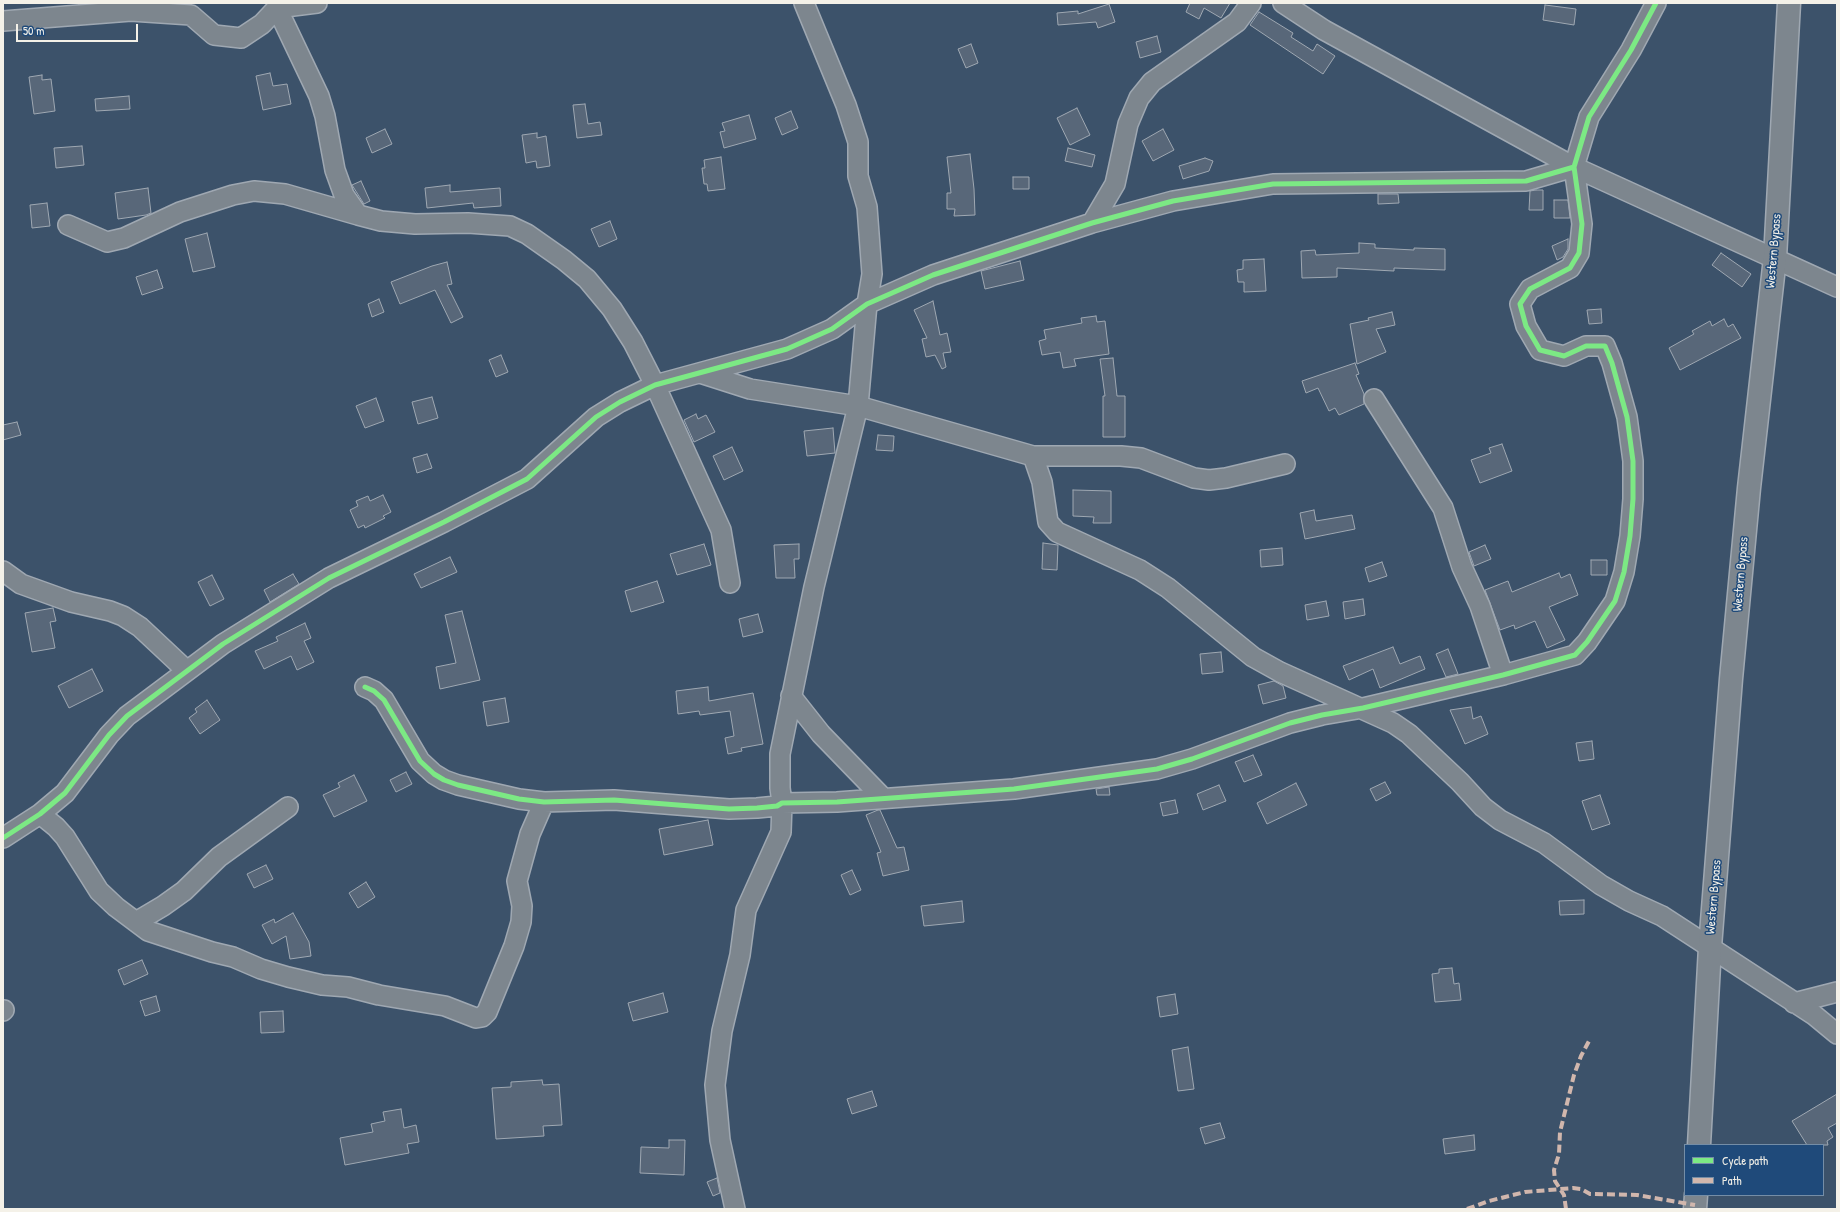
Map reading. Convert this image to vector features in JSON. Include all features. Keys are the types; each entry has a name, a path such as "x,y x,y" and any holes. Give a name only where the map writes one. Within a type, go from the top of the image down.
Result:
{"main road":[{"name":"Western Bypass","path":"1699,1144 1710,947 1732,672 1751,472 1775,258 1789,3"},
{"path":"1695,1209 1696,1196"}],"street":[{"path":"3,21 131,11 191,15 214,35 241,38 262,24 277,8 317,3"},
{"path":"735,1209 720,1140 715,1085 722,1031 740,955 746,910 781,832 782,803 780,788 780,754 814,587 858,406 867,304 872,274 867,207 858,176 858,142 846,105 804,3"},
{"path":"1092,224 1114,184 1128,124 1139,98 1152,82 1237,22 1251,3"},
{"path":"1283,3 1324,30 1574,167 1837,287"},
{"path":"365,687 374,691 384,700 420,761 434,774 444,780 519,799 544,802 614,800 729,809 777,806 782,803 837,802 1014,789 1157,769 1192,759 1290,724 1322,715 1363,708 1503,675 1575,655 1587,642 1615,601 1624,572 1630,536 1633,499 1633,461 1628,417 1612,363 1605,346 1586,346 1564,356 1540,350 1526,326 1520,304 1530,289 1570,268 1579,253 1582,224 1574,167 1589,117 1631,50 1656,3"},
{"path":"277,8 319,96 325,116 335,170 344,195 358,215"},
{"path":"3,838 40,814 65,793 109,735 127,716 223,644 329,578 444,522 527,479 596,418 620,402 655,385 787,349 832,329 867,304 933,275 960,265 1092,224 1173,201 1273,184 1526,181 1574,167"},
{"path":"68,225 107,242 124,238 180,212 233,195 254,191 285,194 381,220 415,224 468,223 510,226 527,234 564,260 592,285 612,309 633,342 655,385 720,530 730,583"},
{"path":"700,373 750,389 858,406 1033,456 1120,456 1141,458 1194,478 1209,480 1226,478 1285,464"},
{"path":"1374,399 1443,508 1462,567 1480,606 1503,675"},
{"path":"1033,456 1042,482 1048,522 1057,532 1140,570 1168,588 1253,657 1280,672 1363,708 1393,723 1409,734 1460,782 1483,807 1500,820 1544,843 1601,885 1629,901 1662,916 1814,1015 1837,1034"},
{"path":"3,571 21,584 71,602 110,611 123,616 140,627 187,671"},
{"path":"791,696 821,734 883,798"},
{"path":"40,814 56,827 65,837 99,891 148,931 164,938 233,957 261,969 288,977 322,985 348,987 379,995 445,1006 476,1018 482,1017 486,1012 514,946 521,922 522,906 517,881 530,834 544,802"},
{"path":"136,922 163,906 184,891 219,858 288,807"},
{"path":"1794,1003 1837,992"}],"building":[{"path":"1190,3 1230,3 1221,18 1204,8 1199,19 1186,12"},
{"path":"1109,4 1115,22 1098,28 1096,22 1058,25 1057,13 1078,11 1078,14"},
{"path":"1545,5 1576,9 1574,25 1543,20"},
{"path":"1259,12 1293,33 1291,37 1313,51 1317,44 1335,56 1323,74 1250,25"},
{"path":"1157,36 1161,52 1140,58 1136,42"},
{"path":"971,44 978,63 966,68 958,49"},
{"path":"270,73 273,86 287,84 291,104 263,110 256,76"},
{"path":"42,75 42,80 51,79 55,111 34,114 29,77"},
{"path":"129,96 130,109 96,111 95,99"},
{"path":"585,104 588,124 600,122 602,135 577,138 573,105"},
{"path":"1077,108 1090,135 1070,145 1057,118"},
{"path":"791,111 798,128 782,135 775,118"},
{"path":"749,115 756,139 724,148 720,132 725,131 722,123"},
{"path":"385,129 392,144 372,153 366,138"},
{"path":"1163,129 1174,150 1153,161 1142,141"},
{"path":"537,133 537,138 546,136 550,166 537,168 536,161 526,163 522,135"},
{"path":"82,146 84,165 56,168 54,148"},
{"path":"1068,148 1095,155 1092,167 1065,161"},
{"path":"970,154 975,215 954,216 955,209 947,209 947,193 951,193 947,157"},
{"path":"721,157 725,189 708,191 707,184 704,184 702,168 705,168 704,160"},
{"path":"1205,158 1213,161 1209,171 1183,179 1179,166"},
{"path":"1013,177 1029,177 1029,189 1013,189"},
{"path":"361,181 370,201 364,204 352,185"},
{"path":"450,185 450,192 500,188 501,206 474,208 473,203 427,208 425,188"},
{"path":"148,188 151,213 118,219 115,193"},
{"path":"1543,190 1543,210 1529,210 1530,191"},
{"path":"1378,194 1398,194 1399,203 1378,204"},
{"path":"1554,200 1568,200 1570,218 1554,218"},
{"path":"47,203 50,226 32,228 30,205"},
{"path":"610,221 617,239 599,247 591,229"},
{"path":"207,233 215,267 193,272 185,239"},
{"path":"1568,239 1568,249 1563,257 1557,260 1552,246"},
{"path":"1359,243 1375,244 1375,248 1414,250 1414,248 1445,249 1445,270 1394,268 1394,271 1337,268 1337,277 1302,278 1301,251 1315,250 1316,255 1359,253"},
{"path":"1721,253 1751,274 1742,287 1712,265"},
{"path":"1264,259 1266,291 1244,292 1244,282 1238,282 1237,270 1243,269 1243,260"},
{"path":"1020,261 1024,280 985,289 981,271"},
{"path":"447,262 452,284 447,285 463,317 451,323 435,290 400,304 391,282 432,266"},
{"path":"157,270 163,288 142,295 136,277"},
{"path":"379,299 384,312 372,317 368,304"},
{"path":"933,301 940,335 947,333 951,352 943,353 946,367 942,369 935,355 926,357 922,339 927,338 914,310"},
{"path":"1601,309 1602,323 1589,324 1587,310"},
{"path":"1392,312 1395,325 1376,329 1386,352 1357,364 1350,324 1369,320 1368,318"},
{"path":"1096,316 1097,322 1105,321 1109,354 1074,359 1076,366 1063,368 1060,352 1042,355 1039,341 1046,339 1044,330 1082,323 1081,318"},
{"path":"1724,319 1728,327 1733,324 1741,338 1680,370 1669,348 1694,334 1692,331 1710,321 1712,326"},
{"path":"501,355 508,372 496,377 489,360"},
{"path":"1113,358 1117,396 1125,396 1125,437 1103,437 1103,396 1105,396 1100,359"},
{"path":"1355,363 1359,374 1356,375 1364,394 1364,404 1339,415 1335,408 1329,411 1318,388 1306,393 1302,381"},
{"path":"432,397 438,418 418,424 412,402"},
{"path":"376,398 384,421 365,428 356,406"},
{"path":"696,414 698,419 706,415 715,432 694,442 684,420"},
{"path":"17,422 21,435 3,440 3,425"},
{"path":"833,428 835,453 807,456 804,431"},
{"path":"878,435 894,436 893,451 876,450"},
{"path":"1502,444 1512,471 1480,483 1471,460 1491,453 1489,448"},
{"path":"732,447 743,471 724,480 713,456"},
{"path":"427,454 432,468 417,473 413,458"},
{"path":"1073,490 1111,491 1111,523 1093,523 1094,517 1073,516"},
{"path":"383,495 391,512 383,516 385,518 365,528 364,525 358,528 350,510 358,506 356,501 368,496 370,501"},
{"path":"1314,510 1316,521 1352,515 1355,529 1305,539 1300,513"},
{"path":"1043,543 1058,545 1057,570 1042,569"},
{"path":"704,544 711,565 677,575 670,554"},
{"path":"799,544 799,559 794,559 795,578 776,578 774,545"},
{"path":"1485,545 1491,559 1474,566 1469,552"},
{"path":"1282,548 1283,565 1261,567 1260,550"},
{"path":"450,557 457,572 421,588 414,574"},
{"path":"1591,560 1607,560 1607,575 1591,575"},
{"path":"1382,562 1387,576 1369,582 1365,568"},
{"path":"1559,573 1561,578 1570,574 1578,595 1549,607 1565,640 1547,648 1535,621 1515,629 1514,625 1500,630 1485,590 1508,581 1512,592"},
{"path":"293,574 299,584 270,602 264,590"},
{"path":"212,575 224,599 210,606 198,582"},
{"path":"657,581 664,602 631,612 625,591"},
{"path":"1363,599 1365,615 1345,619 1343,602"},
{"path":"1326,601 1329,616 1307,620 1305,605"},
{"path":"53,608 56,621 50,622 55,648 32,652 25,613"},
{"path":"462,611 480,680 440,689 436,667 456,663 445,615"},
{"path":"758,614 763,632 743,637 739,619"},
{"path":"305,623 311,638 304,641 314,662 297,670 291,656 264,669 255,651 278,641 276,637"},
{"path":"1393,647 1400,664 1420,656 1425,669 1380,688 1373,669 1349,680 1343,666"},
{"path":"1448,649 1458,674 1446,677 1436,654"},
{"path":"1221,652 1223,672 1202,674 1200,654"},
{"path":"92,669 103,691 69,708 58,686"},
{"path":"1274,681 1283,686 1286,698 1263,704 1258,685"},
{"path":"708,687 709,701 753,693 763,744 741,748 742,751 728,754 725,738 734,736 730,711 700,715 699,711 678,714 676,691"},
{"path":"505,698 509,722 487,726 483,702"},
{"path":"207,700 220,720 200,734 189,718 197,712 195,709"},
{"path":"1471,707 1473,719 1481,716 1488,734 1465,744 1450,710"},
{"path":"1592,741 1594,759 1579,761 1576,743"},
{"path":"1253,755 1262,775 1244,782 1235,762"},
{"path":"406,772 412,784 396,792 390,780"},
{"path":"354,775 367,801 334,817 323,795 340,787 338,783"},
{"path":"1385,782 1391,793 1376,801 1370,789"},
{"path":"1296,783 1307,805 1267,824 1257,803"},
{"path":"1219,785 1226,801 1203,810 1197,794"},
{"path":"1109,787 1110,795 1097,795 1096,789"},
{"path":"1600,795 1610,824 1592,830 1582,801"},
{"path":"1175,800 1178,813 1163,816 1160,803"},
{"path":"880,810 897,848 904,847 909,870 883,876 877,853 881,852 866,815"},
{"path":"708,820 713,845 664,855 659,829"},
{"path":"266,865 273,879 254,888 247,874"},
{"path":"852,870 861,890 850,895 841,875"},
{"path":"366,882 375,897 358,908 349,893"},
{"path":"1584,900 1584,914 1560,915 1559,901"},
{"path":"962,901 964,922 924,926 921,906"},
{"path":"293,913 309,942 311,956 290,959 286,936 272,944 262,925 274,919 275,923"},
{"path":"142,960 148,974 124,985 118,970"},
{"path":"1452,968 1454,984 1459,983 1461,1000 1435,1002 1432,974 1439,973 1439,969"},
{"path":"663,993 668,1012 633,1021 628,1003"},
{"path":"1175,994 1178,1014 1160,1017 1157,997"},
{"path":"156,996 160,1011 145,1016 140,1001"},
{"path":"283,1011 284,1032 261,1033 260,1012"},
{"path":"1188,1047 1194,1089 1178,1091 1172,1050"},
{"path":"542,1080 543,1085 559,1084 562,1125 543,1126 544,1136 496,1139 492,1088 511,1087 511,1082"},
{"path":"872,1091 877,1106 852,1114 847,1099"},
{"path":"1837,1094 1837,1123 1828,1128 1833,1137 1827,1141 1828,1145 1806,1144 1792,1121"},
{"path":"401,1109 404,1128 416,1125 419,1142 407,1144 409,1153 345,1165 340,1138 373,1132 371,1124 385,1121 383,1112"},
{"path":"1220,1123 1225,1138 1205,1144 1200,1128"},
{"path":"1474,1135 1475,1150 1445,1154 1443,1139"},
{"path":"669,1140 685,1140 684,1175 640,1173 641,1147 669,1148"},
{"path":"717,1178 720,1193 713,1196 707,1182"}],"marked path":[{"path":"1566,1209 1564,1195 1555,1181 1554,1170 1559,1154 1560,1132 1574,1075 1581,1056 1589,1041"},
{"path":"1467,1209 1489,1201 1525,1192 1573,1188 1581,1189 1590,1194 1637,1195 1695,1205"}],"cycle path":[{"path":"365,687 374,691 384,700 420,761 434,774 444,780 458,785 519,799 544,802 614,800 729,809 777,806 782,803 837,802 1014,789 1157,769 1192,759 1290,723 1322,715 1363,708 1503,675 1575,655 1587,642 1615,601 1624,572 1630,536 1633,499 1633,461 1627,417 1612,363 1605,346 1586,346 1564,356 1540,350 1526,326 1520,304 1530,289 1570,268 1579,253 1582,224 1574,167 1589,117 1631,50 1656,3"},
{"path":"3,838 40,814 65,793 109,735 127,716 223,644 329,578 444,522 527,479 596,417 620,402 655,385 787,349 832,329 867,304 933,275 1092,223 1173,201 1273,184 1526,181 1574,167"}]}
